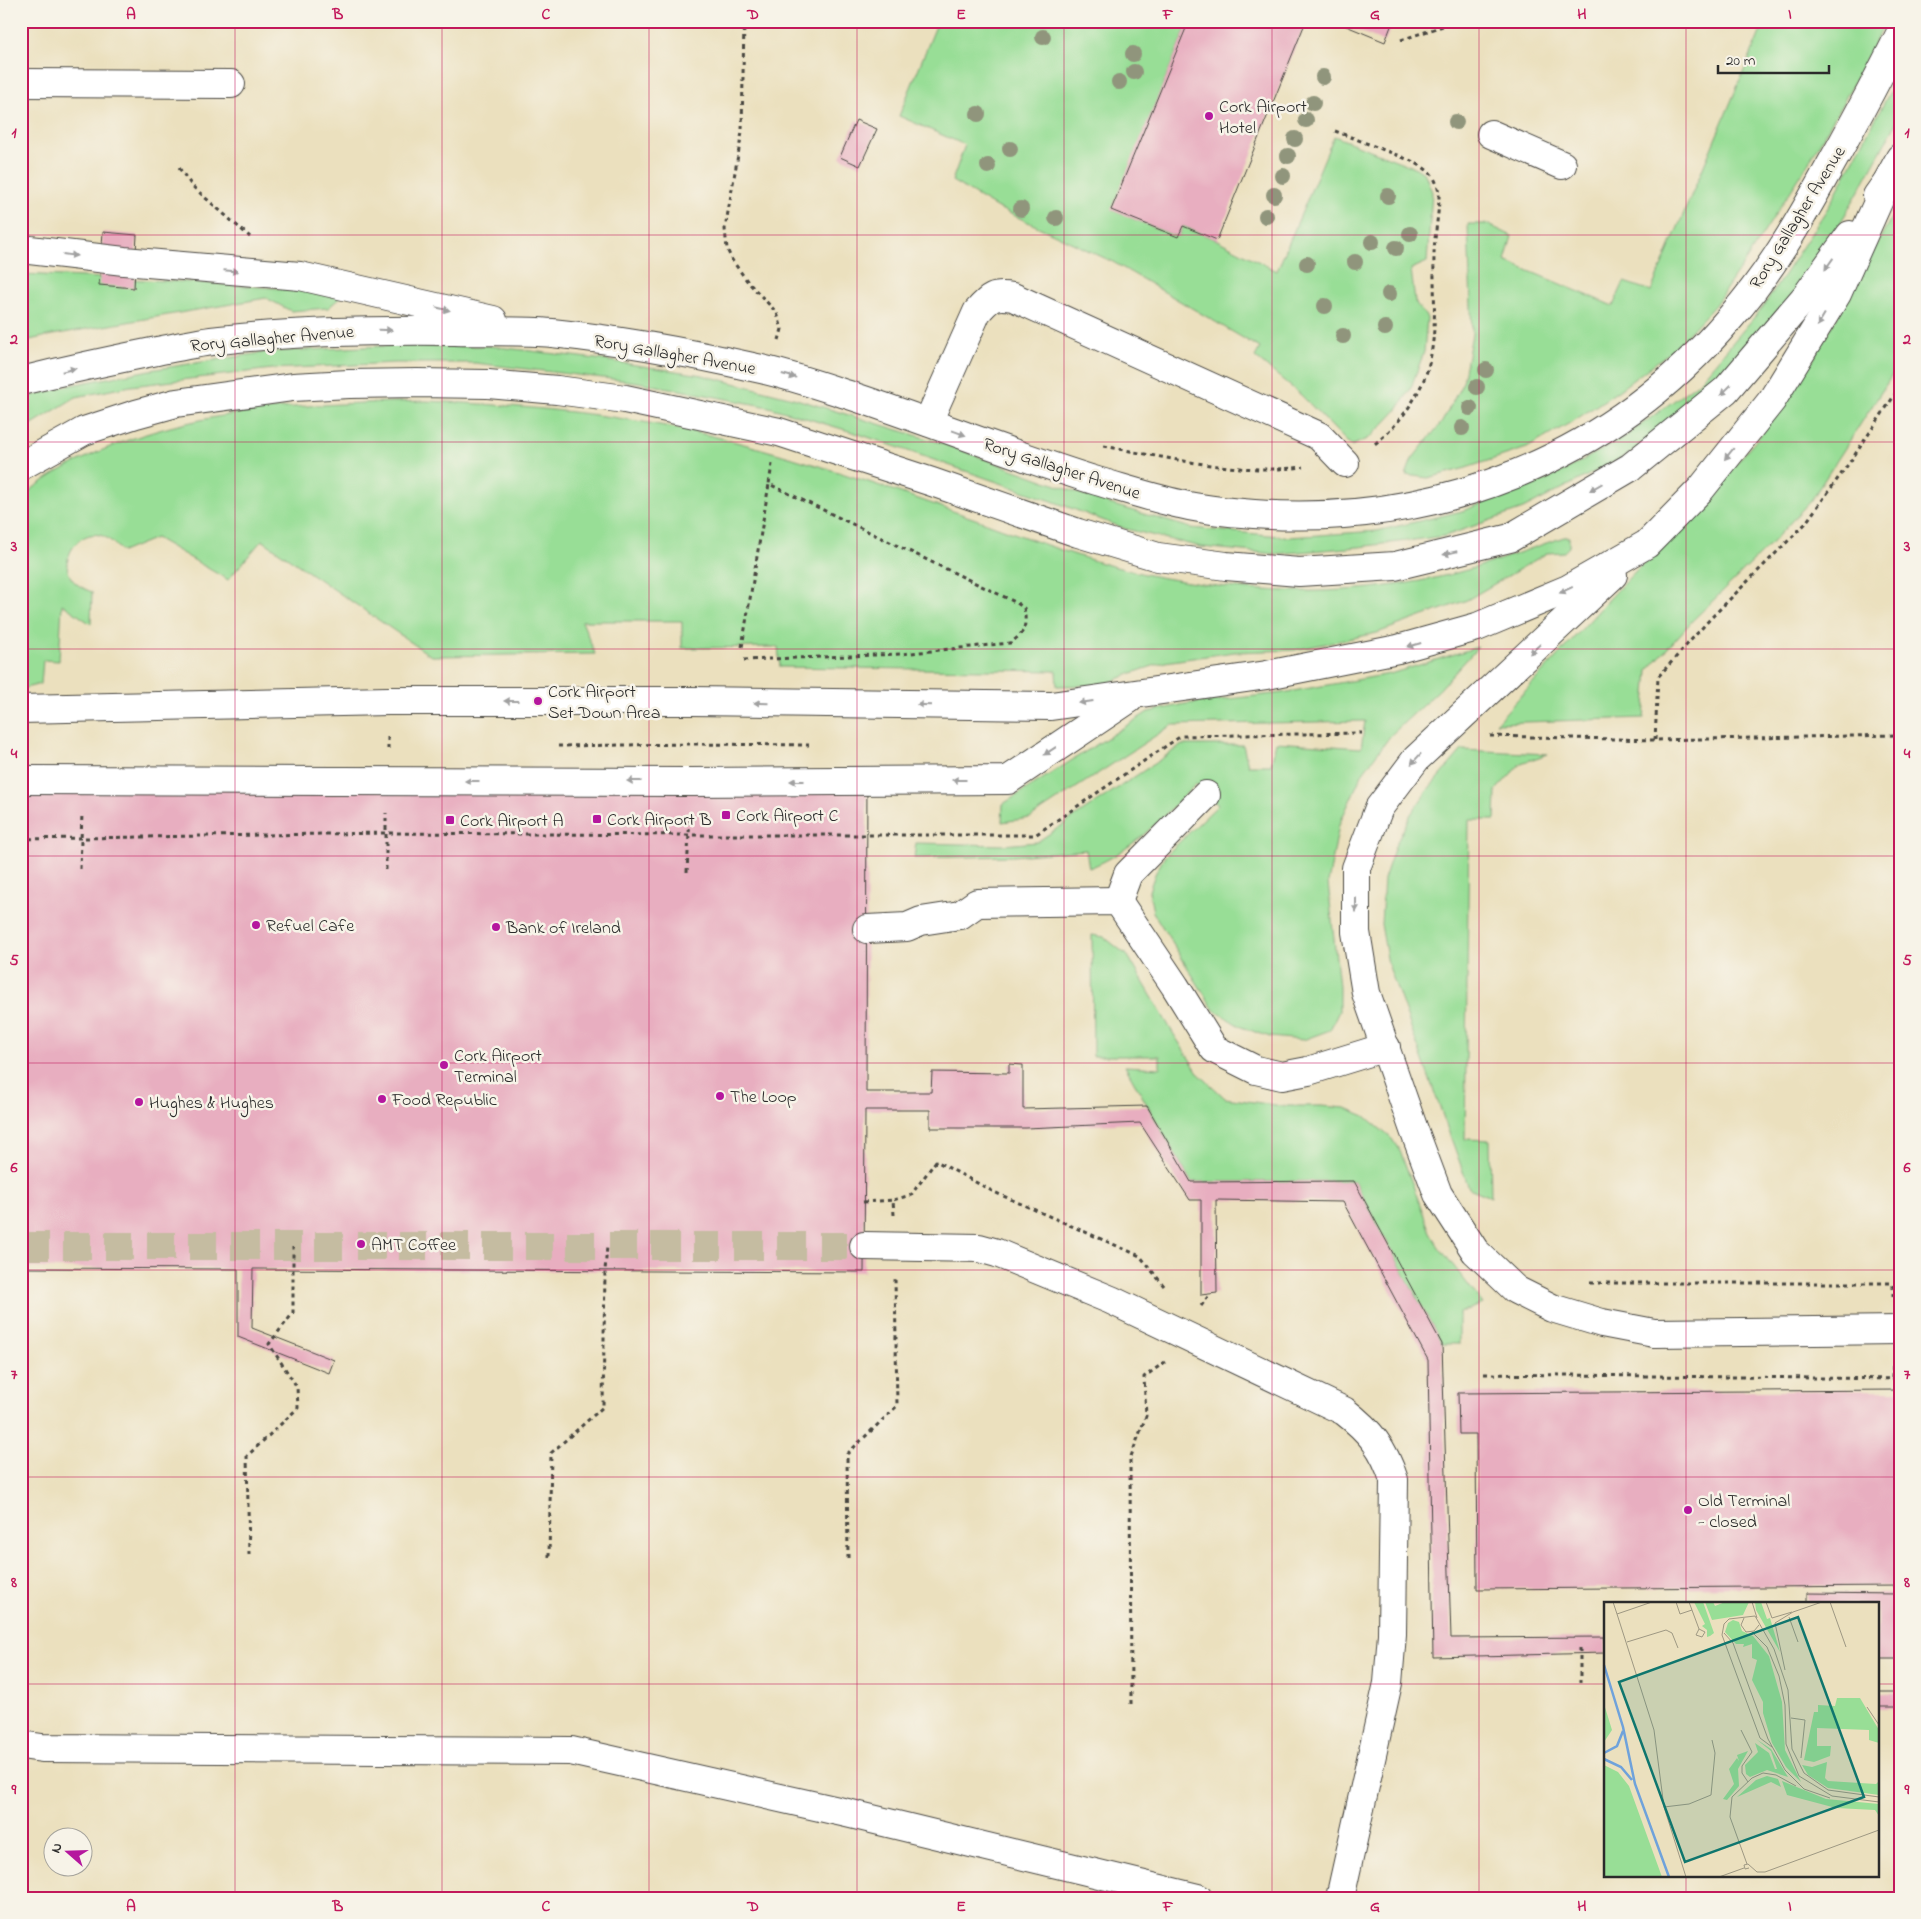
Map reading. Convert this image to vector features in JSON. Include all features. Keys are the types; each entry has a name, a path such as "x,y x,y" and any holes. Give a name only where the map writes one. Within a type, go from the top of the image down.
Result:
{"street":[{"name":"Rory Gallagher Avenue","path":"21,381 120,358 216,340 362,330 548,332 652,347 751,366 800,379 928,422 1046,465 1148,497 1184,506 1222,512 1291,516 1338,515 1385,510 1441,499 1498,482 1557,455 1623,416 1662,386 1734,314 1790,236 1858,116 1900,34"},
{"path":"21,83 231,84"},
{"path":"1491,134 1562,165"},
{"path":"21,466 84,431 136,414 176,404 293,387 340,384 488,384 626,399 779,432 932,482 1078,533 1158,557 1226,566 1299,572 1395,566 1510,538 1631,467 1726,390 1806,296 1894,170"},
{"path":"1894,170 1837,294 1772,400 1701,489 1647,544 1416,758 1379,808 1356,868 1356,932 1366,993 1438,1194 1475,1251 1516,1290 1552,1308 1602,1323 1654,1333 1900,1330"},
{"path":"21,249 124,262 300,276 548,332"},
{"path":"928,422 977,312 986,301 998,295 1013,297 1319,436 1345,463"},
{"path":"21,709 388,701 692,701 1051,706 1267,675 1398,649 1477,627 1568,589 1647,544"},
{"path":"21,780 690,782 1008,780 1134,695"},
{"path":"1118,901 1128,874 1206,794"},
{"path":"1118,901 1214,1048 1256,1070 1282,1076 1308,1071 1386,1047"},
{"path":"867,929 907,928 922,921 960,915 977,903 1118,901"},
{"path":"864,1246 894,1245 978,1248 997,1253 1112,1300 1344,1411 1362,1425 1375,1441 1387,1459 1394,1480 1392,1634 1388,1683 1340,1898"},
{"path":"21,1745 42,1748 571,1751 847,1813 1198,1898"}],"path":[{"path":"744,21 742,132 725,228 727,248 732,260 748,282 777,313 782,329 778,346"},
{"path":"1401,40 1458,21"},
{"path":"1101,445 1190,462 1258,468 1299,468 1345,463 1383,438 1399,422 1424,378 1432,352 1435,318 1434,255 1439,195 1437,184 1430,172 1414,162 1335,131"},
{"path":"179,168 192,186 254,240"},
{"path":"1655,740 1658,676 1710,619 1805,524 1852,459 1900,387"},
{"path":"742,647 772,459"},
{"path":"744,660 901,654 1010,643 1020,637 1027,623 1024,608 1017,603 769,484"},
{"path":"21,839 386,833 689,835 1035,834 1181,736 1362,733"},
{"path":"1485,736 1655,740 1900,735"},
{"path":"688,872 690,812"},
{"path":"863,1202 893,1200 911,1195 936,1161 994,1192 1140,1256 1164,1287"},
{"path":"848,1558 847,1454 897,1406 893,1200"},
{"path":"549,1557 550,1454 604,1407 605,1271 607,1246"},
{"path":"249,1556 247,1456 298,1408 297,1387 269,1344 292,1313 292,1247"},
{"path":"1584,1282 1900,1283"},
{"path":"1131,1704 1130,1459 1146,1416 1144,1376 1179,1353 1199,1308 1210,1294"},
{"path":"1484,1374 1900,1379"},
{"path":"1580,1648 1580,1683"}],"green space":[{"path":"938,21 1189,21 1112,210 1178,237 1183,226 1217,240 1277,271 1334,136 1416,168 1425,174 1432,192 1427,262 1411,269 1415,302 1427,318 1424,352 1410,390 1397,410 1369,438 1351,446 1301,395 1255,357 1260,348 1113,262 996,207 952,181 965,145 899,116"},
{"path":"1765,21 1886,21 1845,99 1803,172 1715,305 1674,349 1575,420 1527,448 1428,478 1406,475 1412,459 1442,422 1463,382 1472,334 1468,224 1487,224 1512,236 1505,261 1613,306 1624,282 1651,291"},
{"path":"1900,73 1900,116 1803,287 1721,380 1631,453 1523,509 1445,536 1359,547 1275,554 1201,547 1126,529 1052,501 859,434 769,407 637,382 475,363 394,363 272,369 131,386 76,397 21,431 21,399 66,386 150,370 267,352 382,346 490,346 702,375 793,398 941,443 1103,502 1191,528 1290,537 1377,531 1462,511 1549,479 1626,436 1698,383 1763,307 1829,206"},
{"path":"1900,202 1900,363 1812,499 1766,549 1692,621 1648,670 1644,718 1496,723 1623,584 1702,503 1759,437 1812,362"},
{"path":"21,274 188,282 332,292 342,296 328,308 291,311 266,298 21,342"},
{"path":"425,401 590,414 671,427 711,436 838,472 1106,564 1149,575 1220,586 1292,591 1363,589 1451,574 1484,565 1564,537 1569,537 1569,547 1564,552 1547,553 1467,600 1377,633 1295,650 1234,652 1165,662 1103,685 1057,686 1056,671 780,667 778,647 682,648 682,621 582,621 595,654 431,656 262,540 228,580 156,538 122,552 107,538 100,535 92,535 85,537 73,547 68,561 68,569 72,579 80,586 92,592 91,624 62,604 59,661 43,660 41,684 21,689 21,496 56,473 100,451 145,434 190,422 282,408"},
{"path":"1478,647 1440,689 1391,735 1362,774 1339,825 1328,883 1339,986 1339,1011 1330,1030 1303,1040 1270,1037 1241,1027 1214,1010 1153,912 1149,891 1155,874 1165,856 1218,805 1196,784 1147,832 1120,852 1089,868 1086,850 1013,856 914,858 916,843 1004,845 1037,842 1182,745 1243,745 1248,765 1271,765 1276,742 1361,748 1365,721 1172,725 1030,818 1002,822 1003,804 1148,712 1185,704 1282,693 1390,674"},
{"path":"1462,750 1548,754 1521,763 1496,790 1495,820 1469,820 1465,1139 1490,1140 1491,1197 1469,1188 1388,964 1381,924 1384,879 1395,846 1411,814 1430,787"},
{"path":"1092,935 1104,937 1128,956 1199,1074 1225,1098 1282,1106 1346,1108 1365,1116 1392,1139 1401,1153 1430,1232 1439,1247 1483,1304 1459,1313 1459,1344 1442,1344 1354,1181 1191,1182 1125,1066 1160,1068 1160,1056 1093,1056"}],"building":[{"name":"Cork Airport Hotel","path":"1189,21 1306,21 1217,240 1183,226 1178,237 1111,210"},
{"path":"1334,21 1393,21 1385,42"},
{"path":"856,120 877,129 860,166 840,157"},
{"path":"103,232 137,235 134,288 99,285"},
{"name":"Cork Airport Terminal","path":"21,769 867,773 866,1092 931,1092 932,1072 1009,1073 1009,1064 1023,1065 1023,1109 1147,1106 1191,1182 1354,1181 1442,1344 1451,1638 1604,1637 1604,1653 1433,1657 1428,1360 1343,1202 1216,1200 1217,1293 1201,1295 1201,1200 1190,1200 1140,1123 1026,1128 930,1128 930,1110 865,1110 864,1272 253,1269 252,1328 334,1360 329,1373 238,1337 238,1269 21,1268"},
{"name":"Old Terminal - closed","path":"1900,1390 1900,1586 1477,1589 1476,1434 1459,1434 1458,1393"},
{"path":"1807,1593 1900,1594 1900,1659 1878,1659 1878,1602 1807,1602"},
{"path":"1878,1692 1900,1692 1900,1707 1878,1707"}],"tunnel":[{"path":"21,1246 864,1246"}],"place":[{"name":"Cork Airport Hotel","path":"1209,116"},
{"name":"Cork Airport Set Down Area","path":"538,701"},
{"name":"Cork Airport C","path":"726,815"},
{"name":"Cork Airport B","path":"597,819"},
{"name":"Cork Airport A","path":"450,820"},
{"name":"Refuel Cafe","path":"256,925"},
{"name":"Bank of Ireland","path":"496,927"},
{"name":"Cork Airport Terminal","path":"444,1065"},
{"name":"The Loop","path":"720,1096"},
{"name":"Food Republic","path":"382,1099"},
{"name":"Hughes & Hughes","path":"139,1102"},
{"name":"AMT Coffee","path":"361,1244"},
{"name":"Old Terminal - closed","path":"1688,1510"}]}
